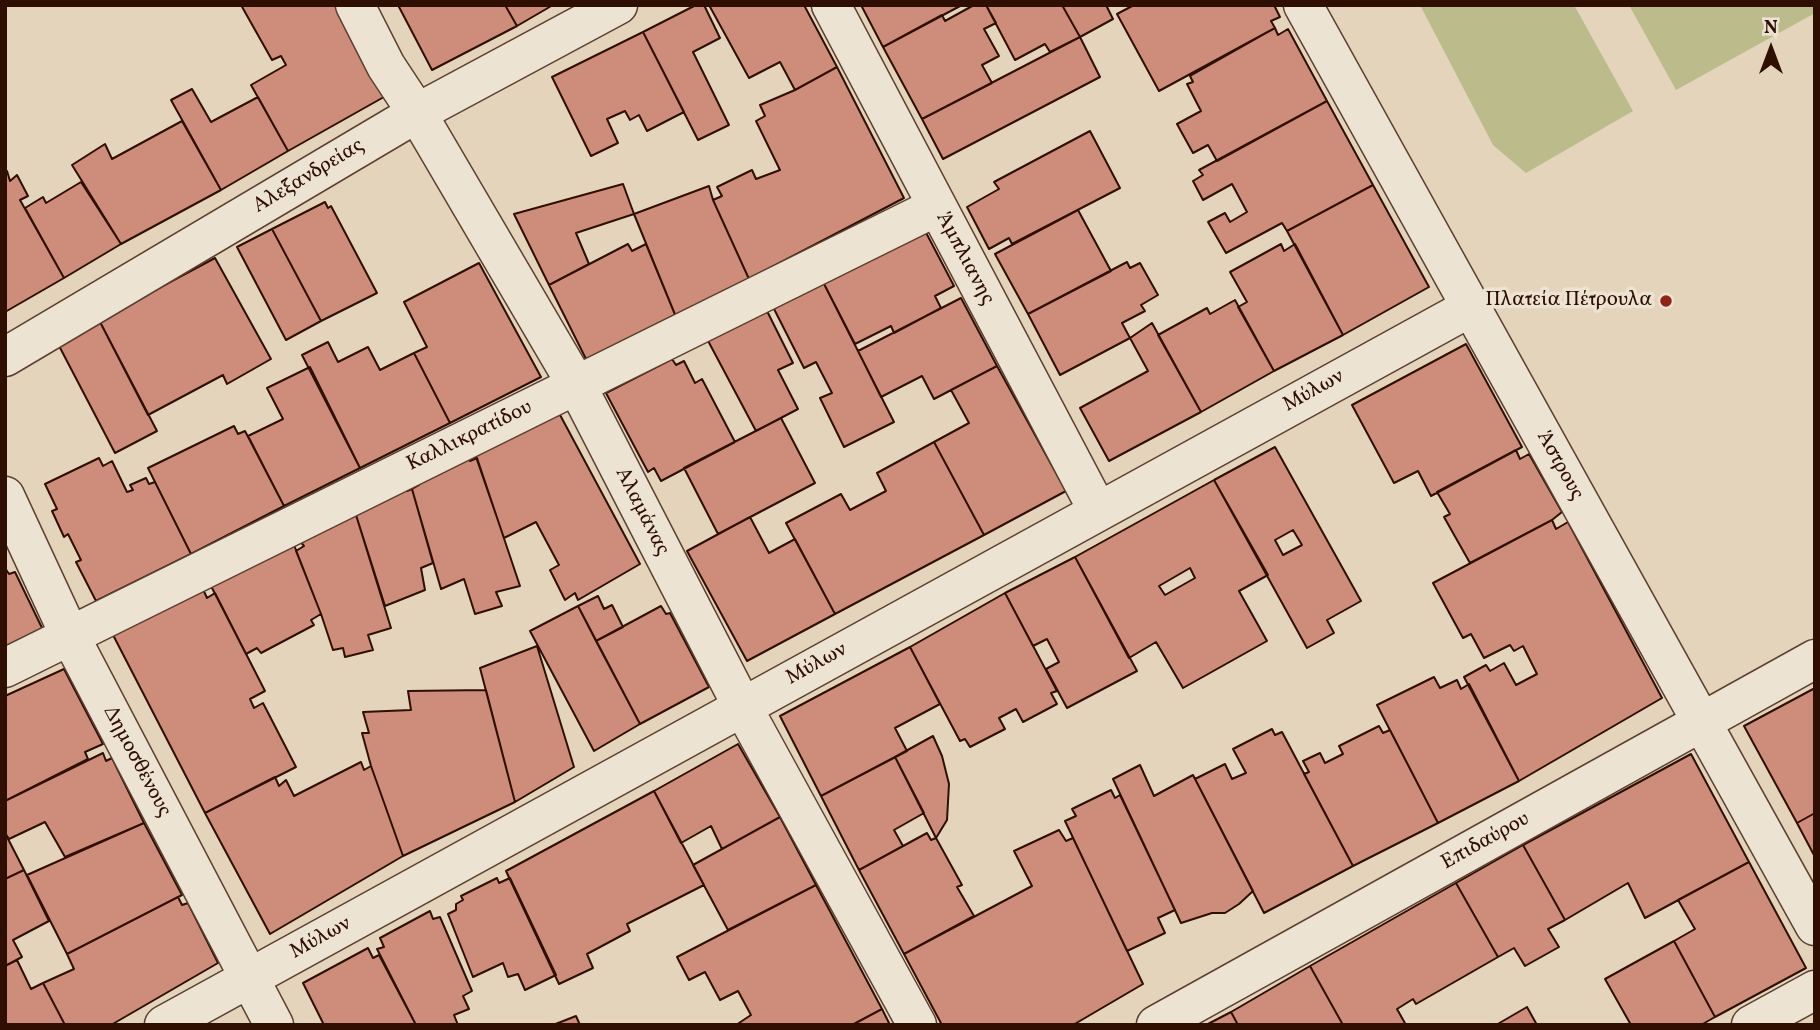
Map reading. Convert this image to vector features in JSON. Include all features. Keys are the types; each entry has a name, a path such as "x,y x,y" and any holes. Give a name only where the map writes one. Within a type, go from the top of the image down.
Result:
{"street":[{"name":"Αλαμάνας","path":"355,5 386,66 417,113 576,384 742,706 916,1025"},
{"name":"Αλεξανδρείας","path":"5,357 417,113 618,5"},
{"name":"Άμπλιανης","path":"831,5 1097,511"},
{"name":"Άστρους","path":"1303,5 1815,926"},
{"name":"Καλλικρατίδου","path":"5,668 936,207"},
{"name":"Μύλων","path":"164,1025 1471,307"},
{"name":"Δημοσθένους","path":"5,496 70,636 274,1025"},
{"name":"Επιδαύρου","path":"1157,1025 1815,659"},
{"path":"1751,1025 1815,990"}],"green space":[{"path":"1420,5 1574,5 1633,111 1526,173 1493,145"},
{"path":"1629,5 1815,5 1815,13 1676,90"}],"building":[{"path":"241,5 342,5 391,93 288,151 251,85 286,65 281,56 272,60"},
{"path":"398,5 505,5 517,26 432,70"},
{"path":"505,5 553,5 517,26"},
{"path":"696,5 704,5 720,38 693,52 729,125 698,140 643,32"},
{"path":"709,5 804,5 837,67 795,90 780,62 749,78"},
{"path":"861,5 962,5 883,47"},
{"path":"974,5 986,5 996,23 984,29 999,56 982,65 992,83 922,119 883,47 942,15 945,21"},
{"path":"986,5 1062,5 1080,37 1050,52 1045,44 1015,60"},
{"path":"1062,5 1106,5 1113,19 1080,37"},
{"path":"1134,5 1274,5 1280,17 1271,21 1275,28 1159,91 1117,14"},
{"path":"1275,28 1278,35 1288,29 1327,101 1217,161 1208,145 1193,153 1177,124 1201,111 1187,84 1193,82 1190,76"},
{"path":"643,32 684,112 647,131 639,115 630,120 625,111 607,119 618,143 591,156 552,77"},
{"path":"1080,37 1100,77 943,159 922,119"},
{"path":"837,67 904,198 749,279 713,200 722,196 717,187 752,170 756,179 780,170 756,121 765,116 760,105"},
{"path":"192,89 211,122 258,97 288,151 221,190 171,100"},
{"path":"1327,101 1373,185 1287,231 1282,223 1226,253 1208,222 1225,213 1230,222 1247,212 1232,184 1203,200 1193,181 1203,175 1199,170"},
{"path":"182,121 221,190 121,244 72,165 105,144 112,159"},
{"path":"1090,131 1120,188 1012,244 1009,238 989,249 967,207 999,189 994,182"},
{"path":"7,171 10,181 17,175 28,196 20,200 64,278 5,312 5,172"},
{"path":"81,182 121,244 64,278 25,208 43,197 46,203"},
{"path":"623,184 634,214 576,233 589,264 549,285 514,214"},
{"path":"1373,185 1429,287 1343,335 1287,231"},
{"path":"709,186 749,279 676,317 634,214"},
{"path":"325,202 328,208 331,206 377,293 321,321 272,229"},
{"path":"1078,210 1111,271 1028,314 995,254"},
{"path":"922,225 954,286 935,296 941,308 894,333 891,326 855,344 821,278"},
{"path":"272,229 321,321 286,340 237,247"},
{"path":"628,244 632,251 646,244 676,317 587,361 549,285"},
{"path":"1281,244 1284,251 1295,244 1343,335 1274,371 1238,307 1247,302 1230,272"},
{"path":"215,258 271,359 227,384 223,375 148,415 99,320"},
{"path":"1127,262 1130,268 1140,263 1158,295 1141,305 1145,311 1122,323 1130,338 1060,375 1028,314"},
{"path":"479,263 541,377 450,423 414,353 427,347 404,302"},
{"path":"821,278 894,422 844,447 820,398 832,393 816,362 804,368 771,303"},
{"path":"961,298 997,366 934,399 922,376 881,397 858,351"},
{"path":"1235,300 1274,371 1201,412 1158,335 1207,308 1210,314"},
{"path":"765,307 793,363 778,370 798,409 756,431 706,337"},
{"path":"99,320 157,431 115,453 57,342"},
{"path":"1152,323 1201,412 1109,461 1080,408 1148,371 1130,338"},
{"path":"328,342 338,362 368,347 380,370 414,353 450,423 360,468 302,355"},
{"path":"1466,344 1522,447 1431,496 1418,471 1394,483 1352,405"},
{"path":"672,359 676,365 684,361 695,383 702,379 735,442 661,481 654,468 648,472 606,393"},
{"path":"997,366 1066,491 984,535 934,442 969,423 951,390"},
{"path":"310,367 360,468 284,506 248,436 283,419 267,388"},
{"path":"559,413 640,564 578,600 575,593 565,600 550,570 559,565 536,522 504,538 475,454"},
{"path":"781,418 815,483 718,534 684,468"},
{"path":"234,426 238,434 245,431 284,506 191,554 148,468"},
{"path":"934,442 984,535 835,614 786,523 841,494 850,510 886,491 877,473"},
{"path":"1275,447 1361,601 1327,620 1334,633 1307,648 1214,480","holes":["1293,530 1302,545 1283,555 1275,540"]},
{"path":"1516,450 1520,459 1529,454 1562,512 1552,520 1470,563 1444,517 1450,514 1437,492"},
{"path":"99,458 103,466 112,461 127,492 133,490 130,485 146,478 149,484 155,482 191,554 96,601 76,562 81,560 68,534 64,537 52,511 57,509 45,484"},
{"path":"468,458 470,461 477,458 520,586 496,592 502,606 475,614 464,579 441,589 412,489 419,485 418,482"},
{"path":"1214,480 1268,575 1239,591 1267,641 1183,688 1156,642 1129,658 1075,557","holes":["1190,568 1195,578 1165,595 1159,586"]},
{"path":"405,487 407,491 412,489 433,563 421,568 425,590 385,606 356,515"},
{"path":"356,515 391,628 368,635 373,650 345,657 343,648 333,650 296,551 304,546 299,540"},
{"path":"750,517 769,553 795,539 835,614 747,661 687,551"},
{"path":"1552,520 1556,529 1568,522 1662,698 1519,781 1464,677 1486,665 1490,671 1504,663 1516,685 1537,674 1523,646 1514,651 1510,645 1484,658 1471,634 1463,638 1433,583"},
{"path":"294,545 321,614 311,620 314,625 261,653 257,648 246,654 211,586"},
{"path":"1075,557 1137,671 1067,708 1046,669 1059,662 1047,639 1033,646 1005,593"},
{"path":"5,568 9,574 15,572 43,630 5,650"},
{"path":"202,587 207,598 215,593 265,691 250,699 254,708 263,703 296,767 205,813 112,633"},
{"path":"1005,593 1057,691 1051,693 1057,704 1023,722 1016,709 999,718 1005,729 970,747 965,739 960,741 910,647"},
{"path":"598,596 604,609 612,605 623,627 596,641 578,606"},
{"path":"578,606 640,724 594,751 530,631"},
{"path":"661,606 666,614 670,613 709,687 640,724 596,641"},
{"path":"537,646 574,767 515,802 480,668"},
{"path":"910,647 940,704 895,728 907,751 821,796 780,716"},
{"path":"64,669 103,744 85,752 88,759 5,801 5,696"},
{"path":"1434,677 1440,688 1457,680 1461,689 1469,684 1519,781 1438,823 1377,705"},
{"path":"1815,688 1815,813 1797,823 1744,726"},
{"path":"486,690 515,802 403,856 371,766 362,733 369,733 363,712 411,710 408,691"},
{"path":"1379,726 1383,733 1390,730 1438,823 1353,866 1304,774 1309,772 1303,761 1320,753 1325,763 1343,754 1339,746"},
{"path":"1272,729 1275,735 1282,732 1353,866 1264,913 1195,779 1225,764 1232,779 1246,773 1233,749"},
{"path":"933,736 942,756 949,784 947,820 936,838 895,757"},
{"path":"738,744 780,817 722,849 711,826 681,843 654,791"},
{"path":"103,753 106,761 112,758 144,823 65,857 45,822 9,839 5,833 5,801"},
{"path":"1691,754 1749,862 1645,918 1628,883 1565,920 1523,845"},
{"path":"895,757 924,813 894,830 903,846 859,870 821,796"},
{"path":"361,762 364,770 371,766 403,856 270,934 205,813 275,777 279,786 286,780 294,796"},
{"path":"1140,765 1154,796 1193,775 1253,891 1225,913 1212,913 1181,923 1113,779"},
{"path":"1111,790 1115,798 1120,795 1175,910 1158,918 1165,933 1127,951 1065,821 1076,816 1072,809"},
{"path":"654,791 704,885 627,924 630,931 587,954 593,968 559,984 506,871"},
{"path":"1815,813 1815,857 1797,823"},
{"path":"780,817 816,885 728,930 693,865"},
{"path":"144,823 182,895 67,954 27,875"},
{"path":"1059,830 1066,841 1073,838 1143,984 1073,1025 942,1025 904,954 1032,886 1014,851"},
{"path":"5,833 24,870 5,879"},
{"path":"927,833 931,840 936,838 962,885 957,887 974,916 904,954 859,870"},
{"path":"1523,845 1565,920 1548,929 1559,947 1525,966 1514,948 1498,957 1456,883"},
{"path":"1749,862 1806,968 1715,1017 1674,941 1695,929 1678,900"},
{"path":"24,870 49,921 13,940 22,957 5,966 5,879"},
{"path":"497,878 499,883 510,878 556,975 525,990 518,974 508,977 503,963 473,977 448,914 456,910 456,904 463,900 461,896"},
{"path":"1456,883 1498,957 1416,1004 1413,999 1397,1009 1406,1025 1343,1025 1310,966"},
{"path":"816,885 882,1009 852,1025 736,1025 751,1015 738,991 720,1000 705,972 689,980 677,957"},
{"path":"178,897 182,905 188,903 218,963 111,1025 65,1025 43,983 74,969 67,954"},
{"path":"430,911 433,919 440,917 472,991 463,996 469,1009 454,1015 458,1025 416,1025 377,949 384,947 380,938"},
{"path":"1674,941 1715,1017 1701,1025 1631,1025 1605,979"},
{"path":"368,948 373,958 379,955 416,1025 324,1025 303,983"},
{"path":"17,960 31,989 43,983 65,1025 5,1025 5,966"},
{"path":"1310,966 1343,1025 1238,1025 1231,1012"},
{"path":"1527,1007 1537,1025 1496,1025"},
{"path":"882,1009 890,1025 852,1025"},
{"path":"1231,1012 1238,1025 1206,1025"},
{"path":"576,1016 580,1025 553,1025"}],"place":[{"name":"Πλατεία Πέτρουλα","path":"1666,301"}]}
